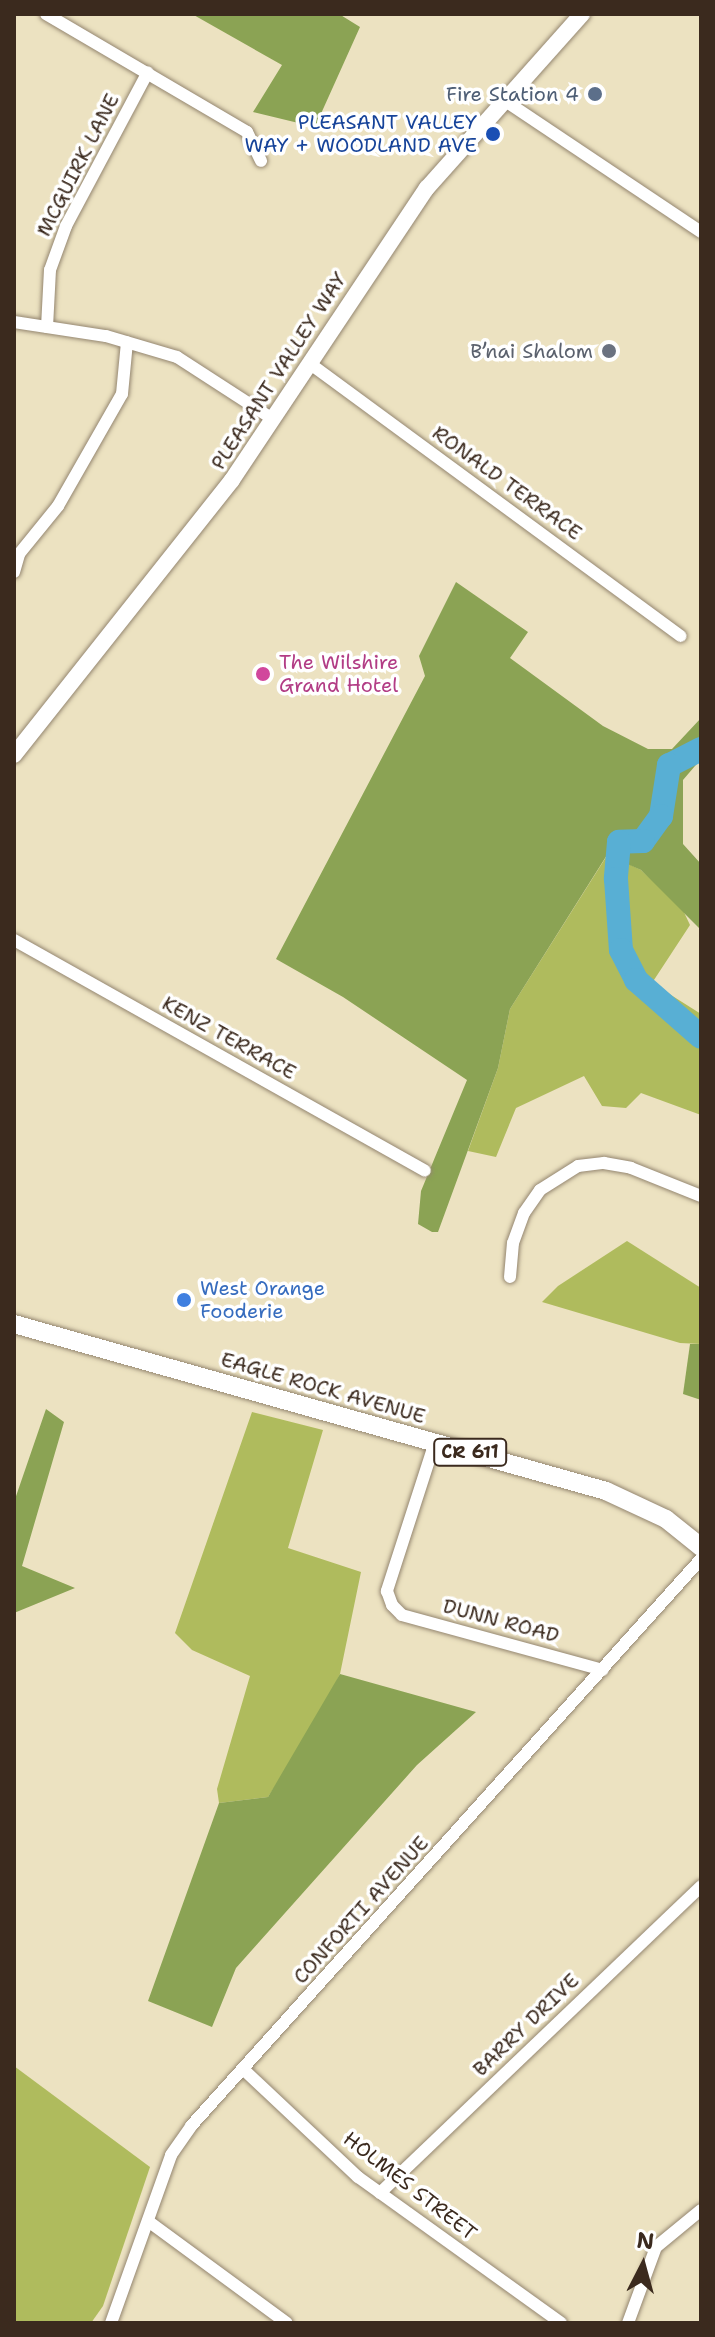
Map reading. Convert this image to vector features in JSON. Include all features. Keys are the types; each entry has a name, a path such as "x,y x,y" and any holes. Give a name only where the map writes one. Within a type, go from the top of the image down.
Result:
{"main road":[{"name":"PLEASANT VALLEY WAY","path":"14,755 232,480 405,217 582,14"},
{"name":"EAGLE ROCK AVENUE","path":"14,1324 627,1499 666,1519 701,1547"}],"street":[{"path":"46,14 247,132 261,161"},
{"name":"MCGUIRK LANE","path":"47,327 50,270 66,226 148,72"},
{"path":"504,100 701,232"},
{"path":"14,322 127,342 177,357 273,419"},
{"path":"14,572 19,554 58,506 122,394 127,342"},
{"name":"RONALD TERRACE","path":"309,363 680,636"},
{"name":"KENZ TERRACE","path":"14,940 425,1171"},
{"path":"510,1277 513,1243 524,1213 540,1190 578,1166 604,1163 631,1168 701,1196"},
{"name":"DUNN ROAD","path":"435,1442 387,1591 392,1605 402,1615 603,1670"},
{"name":"CONFORTI AVENUE","path":"111,2323 171,2155 243,2069 701,1559"},
{"name":"BARRY DRIVE","path":"380,2193 701,1886"},
{"name":"HOLMES STREET","path":"243,2069 380,2193 561,2323"},
{"path":"628,2323 656,2247 701,2210"},
{"path":"148,2221 287,2323"}],"green space":[{"path":"192,14 339,14 360,27 315,127 253,112 282,65"},
{"path":"456,582 528,632 510,658 603,726 648,749 672,749 701,718 701,759 683,780 683,844 701,864 701,930 641,870 607,855 510,1009 498,1068 438,1232 432,1232 418,1224 421,1191 467,1080 343,997 276,959 425,676 419,656"},
{"path":"608,854 641,870 682,908 690,925 652,983 701,1014 701,1115 641,1093 626,1108 602,1106 584,1076 516,1108 496,1157 468,1151 498,1068 510,1009"},
{"path":"627,1241 701,1288 701,1344 680,1343 542,1302 558,1286"},
{"path":"690,1344 701,1344 701,1400 683,1394"},
{"path":"46,1409 64,1422 22,1566 75,1588 14,1613 14,1502"},
{"path":"252,1412 323,1430 288,1548 361,1572 340,1674 319,1718 268,1797 219,1803 217,1789 250,1676 192,1650 175,1633"},
{"path":"340,1674 476,1712 417,1765 236,1968 212,2027 148,2001 219,1803 268,1797"},
{"path":"14,2066 150,2167 103,2306 91,2323 14,2323"}],"waterway":[{"path":"701,749 669,765 661,816 643,841 619,842 616,879 621,950 636,980 701,1037"}],"place":[{"name":"Fire Station 4","path":"595,94"},
{"name":"PLEASANT VALLEY WAY + WOODLAND AVE","path":"493,134"},
{"name":"B’nai Shalom","path":"609,351"},
{"name":"The Wilshire Grand Hotel","path":"263,674"},
{"name":"West Orange Fooderie","path":"184,1300"}]}
